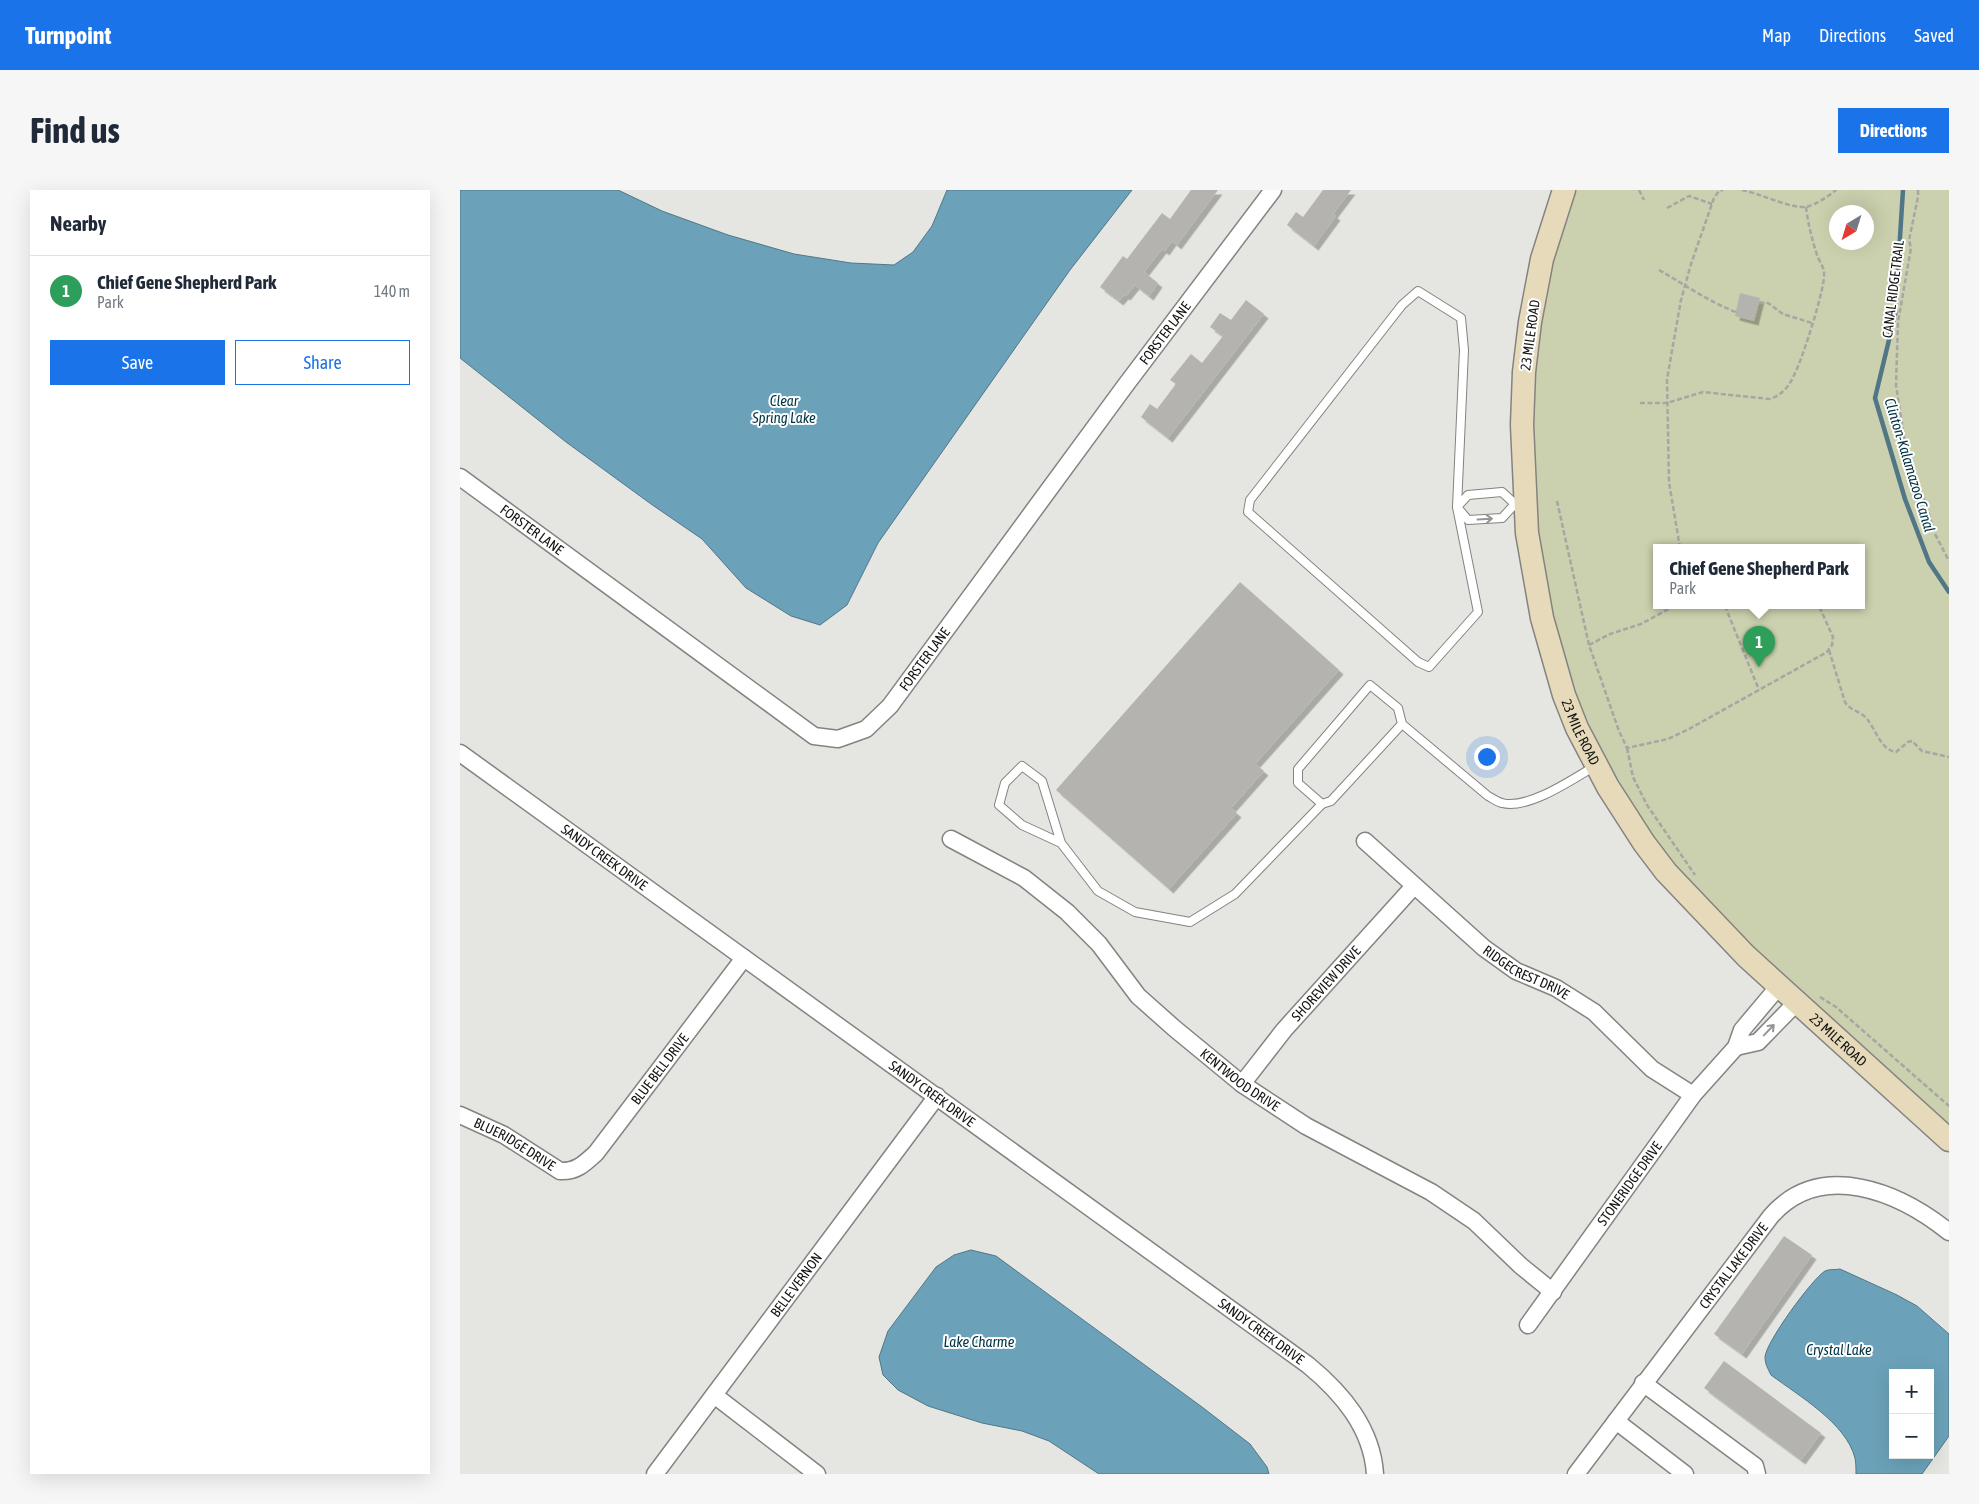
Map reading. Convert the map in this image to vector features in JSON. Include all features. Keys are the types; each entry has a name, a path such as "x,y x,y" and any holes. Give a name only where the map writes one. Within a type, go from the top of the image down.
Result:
{"main road":[{"name":"23 MILE ROAD","path":"1564,190 1542,258 1527,347 1520,503 1542,618 1564,695 1577,728 1596,765 1634,828 1666,872 1746,956 1949,1140"}],"street":[{"name":"FORSTER LANE","path":"460,477 814,736 838,739 866,729 890,706 1119,394 1273,190"},
{"name":"SANDY CREEK DRIVE","path":"460,753 1308,1365 1343,1397 1357,1418 1367,1439 1375,1468"},
{"name":"KENTWOOD DRIVE","path":"951,839 1024,878 1067,912 1099,944 1138,996 1242,1084 1306,1126 1431,1192 1474,1221 1521,1266 1553,1292"},
{"name":"RIDGECREST DRIVE","path":"1365,840 1484,948 1516,971 1556,988 1594,1012 1652,1069 1694,1095"},
{"name":"SHOREVIEW DRIVE","path":"1242,1084 1284,1030 1414,886"},
{"name":"BLUE BELL DRIVE","path":"569,1172 583,1166 596,1153 744,958"},
{"name":"STONERIDGE DRIVE","path":"1528,1325 1694,1095 1736,1047 1742,1030 1779,986"},
{"path":"1736,1047 1758,1042 1797,1002"},
{"name":"BELLE VERNON","path":"655,1474 937,1096"},
{"name":"BLUERIDGE DRIVE","path":"460,1115 504,1134 552,1167 560,1171 569,1172"},
{"name":"CRYSTAL LAKE DRIVE","path":"1576,1474 1770,1216 1778,1208 1803,1191 1837,1186 1876,1190 1907,1204 1935,1220 1949,1232"},
{"path":"1643,1383 1755,1466 1757,1474"},
{"path":"714,1395 817,1474"},
{"path":"1616,1421 1685,1474"}],"lane":[{"path":"1457,507 1468,495 1484,493 1502,492 1520,503 1502,518 1487,519 1468,520 1457,507 1464,350 1461,318 1418,292 1402,305 1256,492 1250,500 1248,512 1418,662 1430,667 1478,612 1457,507"},
{"path":"1322,804 1298,783 1298,769 1370,685 1398,708 1402,724 1488,796 1502,803 1528,802 1596,765"},
{"path":"1062,843 1022,825 999,805 1005,783 1022,766 1042,780 1062,843 1098,890 1135,912 1190,922 1235,894 1322,804 1331,802 1338,795 1402,724"}],"path":[{"path":"1640,190 1644,200"},
{"path":"1679,544 1669,482 1667,379 1670,354 1681,300 1691,264 1712,204 1719,191 1723,190"},
{"path":"1742,190 1806,207 1836,190"},
{"name":"CANAL RIDGE TRAIL","path":"1918,190 1909,240 1911,248 1898,322 1896,385 1907,456 1935,534 1949,561"},
{"path":"1667,208 1689,196 1712,204"},
{"path":"1640,403 1667,403 1703,392 1769,399 1776,397 1784,390 1795,373 1822,289 1824,273 1810,234 1806,207"},
{"path":"1659,270 1717,305 1736,312"},
{"path":"1759,303 1768,303 1783,314 1812,323"},
{"path":"1557,501 1589,645 1619,731 1628,748 1634,777 1647,805 1700,881"},
{"path":"1589,645 1610,634 1641,624 1668,609"},
{"path":"1726,609 1759,690"},
{"path":"1628,748 1668,739 1818,658 1832,645 1833,637 1820,609"},
{"path":"1829,649 1845,702 1850,709 1866,717 1881,742 1893,752 1896,752 1908,742 1912,742 1922,751 1949,757"},
{"path":"1819,997 1836,1007 1949,1106"}],"green space":[{"path":"1570,190 1949,190 1949,1130 1709,907 1665,854 1634,808 1598,744 1578,700 1558,633 1534,532 1527,423 1548,259"}],"water":[{"name":"Clear Spring Lake","path":"460,190 618,190 662,211 728,235 794,254 851,263 894,265 913,252 932,226 947,190 1132,190 1070,270 878,543 847,605 820,625 791,616 746,588 702,539 566,442 460,358"},
{"name":"Lake Charme","path":"971,1250 996,1256 1202,1407 1250,1444 1267,1467 1269,1474 1099,1474 1049,1441 1022,1431 982,1423 928,1406 898,1390 883,1375 879,1357 888,1331 936,1267 954,1255"},
{"name":"Crystal Lake","path":"1840,1269 1897,1295 1917,1306 1949,1334 1949,1436 1934,1457 1934,1369 1889,1369 1889,1459 1933,1459 1922,1474 1856,1474 1855,1458 1850,1445 1842,1433 1808,1401 1771,1375 1765,1357 1767,1349 1790,1311 1819,1276 1827,1270"}],"building":[{"path":"1191,190 1218,190 1177,245 1172,241 1165,251 1162,249 1144,272 1158,283 1149,296 1135,285 1119,301 1100,287 1123,256 1127,259 1162,213 1170,219"},
{"path":"1323,190 1351,190 1333,214 1336,216 1314,246 1287,225 1296,212 1303,217"},
{"path":"1740,293 1760,298 1754,321 1735,316"},
{"path":"1246,300 1264,314 1168,438 1141,417 1150,404 1157,409 1176,384 1170,380 1191,354 1202,363 1223,336 1210,327 1220,313 1231,320"},
{"path":"1240,582 1339,670 1255,764 1264,771 1231,808 1237,813 1169,889 1056,790"},
{"path":"1784,1236 1812,1255 1742,1354 1714,1334"},
{"path":"1724,1361 1821,1433 1801,1460 1704,1388"}],"waterway":[{"name":"Clinton-Kalamazoo Canal","path":"1903,190 1895,315 1875,398 1905,499 1929,562 1949,592"}],"place":[{"name":"Chief Gene Shepherd Park","path":"1759,667"}]}
